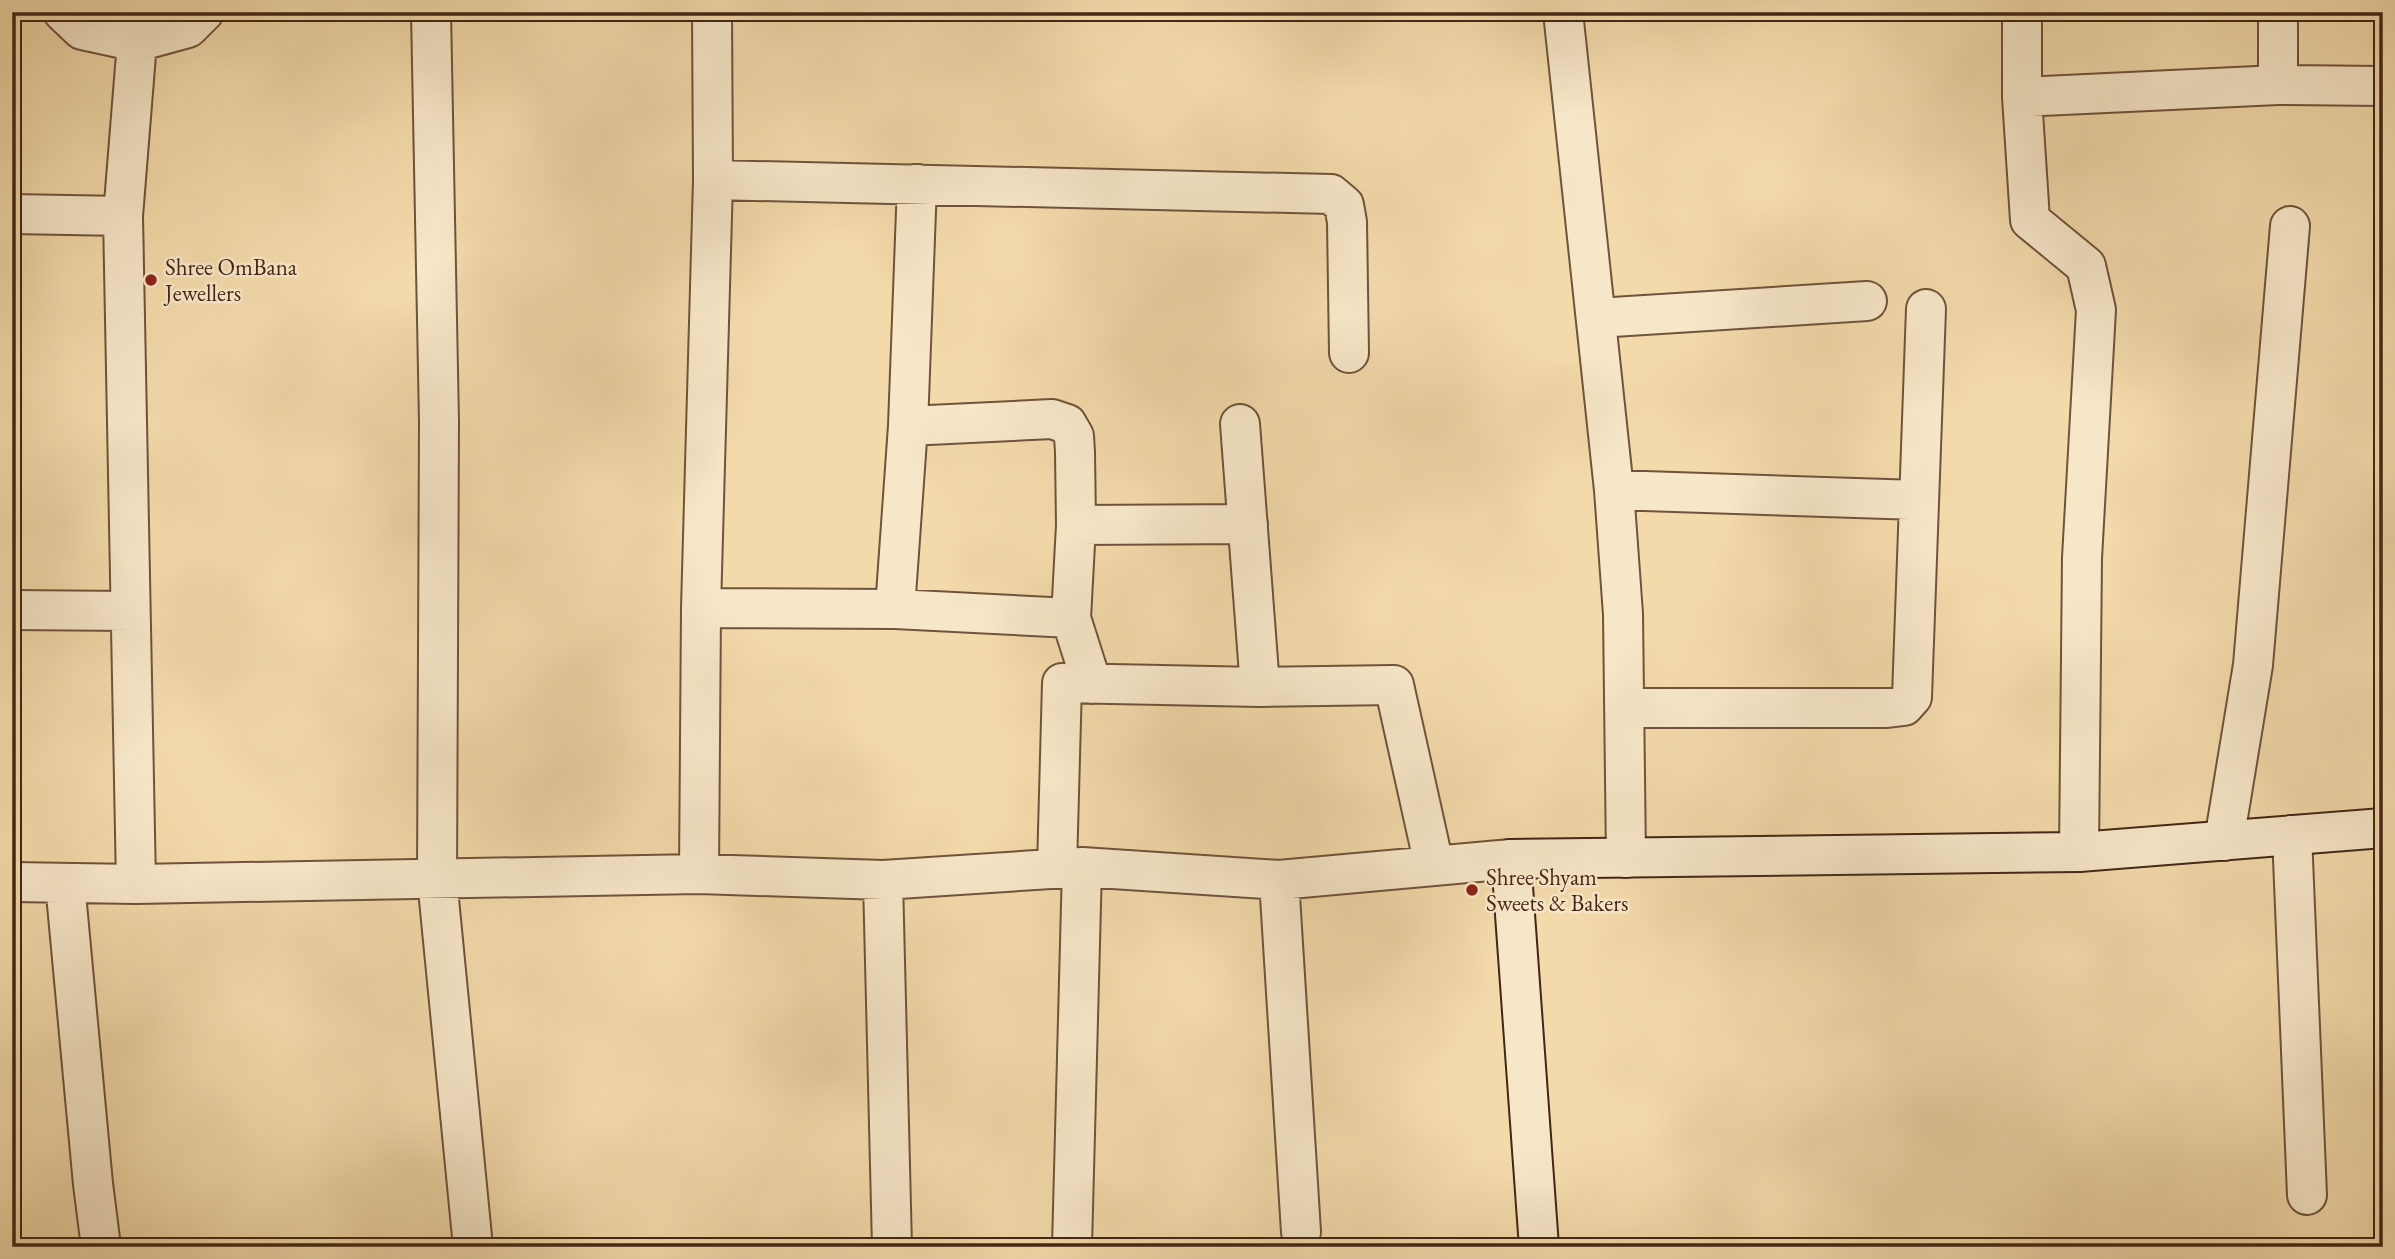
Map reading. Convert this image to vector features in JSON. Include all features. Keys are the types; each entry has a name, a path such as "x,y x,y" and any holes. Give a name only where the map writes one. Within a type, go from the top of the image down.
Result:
{"street":[{"path":"63,12 82,30 137,42 188,28 204,12"},
{"path":"430,12 439,422 437,879 473,1247"},
{"path":"699,874 701,608 713,180 712,12"},
{"path":"1563,12 1614,490 1623,614 1626,858"},
{"path":"2022,12 2022,97 2030,220 2086,266 2096,310 2082,558 2079,852"},
{"path":"2278,12 2278,85"},
{"path":"136,884 123,216 137,42"},
{"path":"2022,97 2278,85 2383,86"},
{"path":"713,180 1331,194 1344,205 1347,222 1349,353"},
{"path":"895,609 908,426 918,184"},
{"path":"12,214 123,216"},
{"path":"2224,841 2253,665 2290,226"},
{"path":"1597,318 1867,301"},
{"path":"1624,708 1888,708 1904,706 1912,697 1926,309"},
{"path":"908,426 1052,419 1067,424 1073,436 1076,525 1071,618 1092,684"},
{"path":"1240,424 1260,687"},
{"path":"1614,490 1918,500"},
{"path":"1076,525 1248,524"},
{"path":"701,608 895,609 1071,618"},
{"path":"12,610 130,611"},
{"path":"1072,1247 1070,868 1062,683 1260,687 1394,685 1434,865"},
{"path":"12,882 136,884 699,874 883,880 1070,868 1279,880 1511,859 2079,852 2383,828"},
{"path":"2292,835 2307,1195"},
{"path":"1511,859 1539,1247"},
{"path":"883,880 892,1247"},
{"path":"1279,880 1301,1232"},
{"path":"65,883 101,1247"}],"place":[{"name":"Shree OmBana Jewellers","path":"151,280"},
{"name":"Shree Shyam Sweets & Bakers","path":"1472,890"}]}
